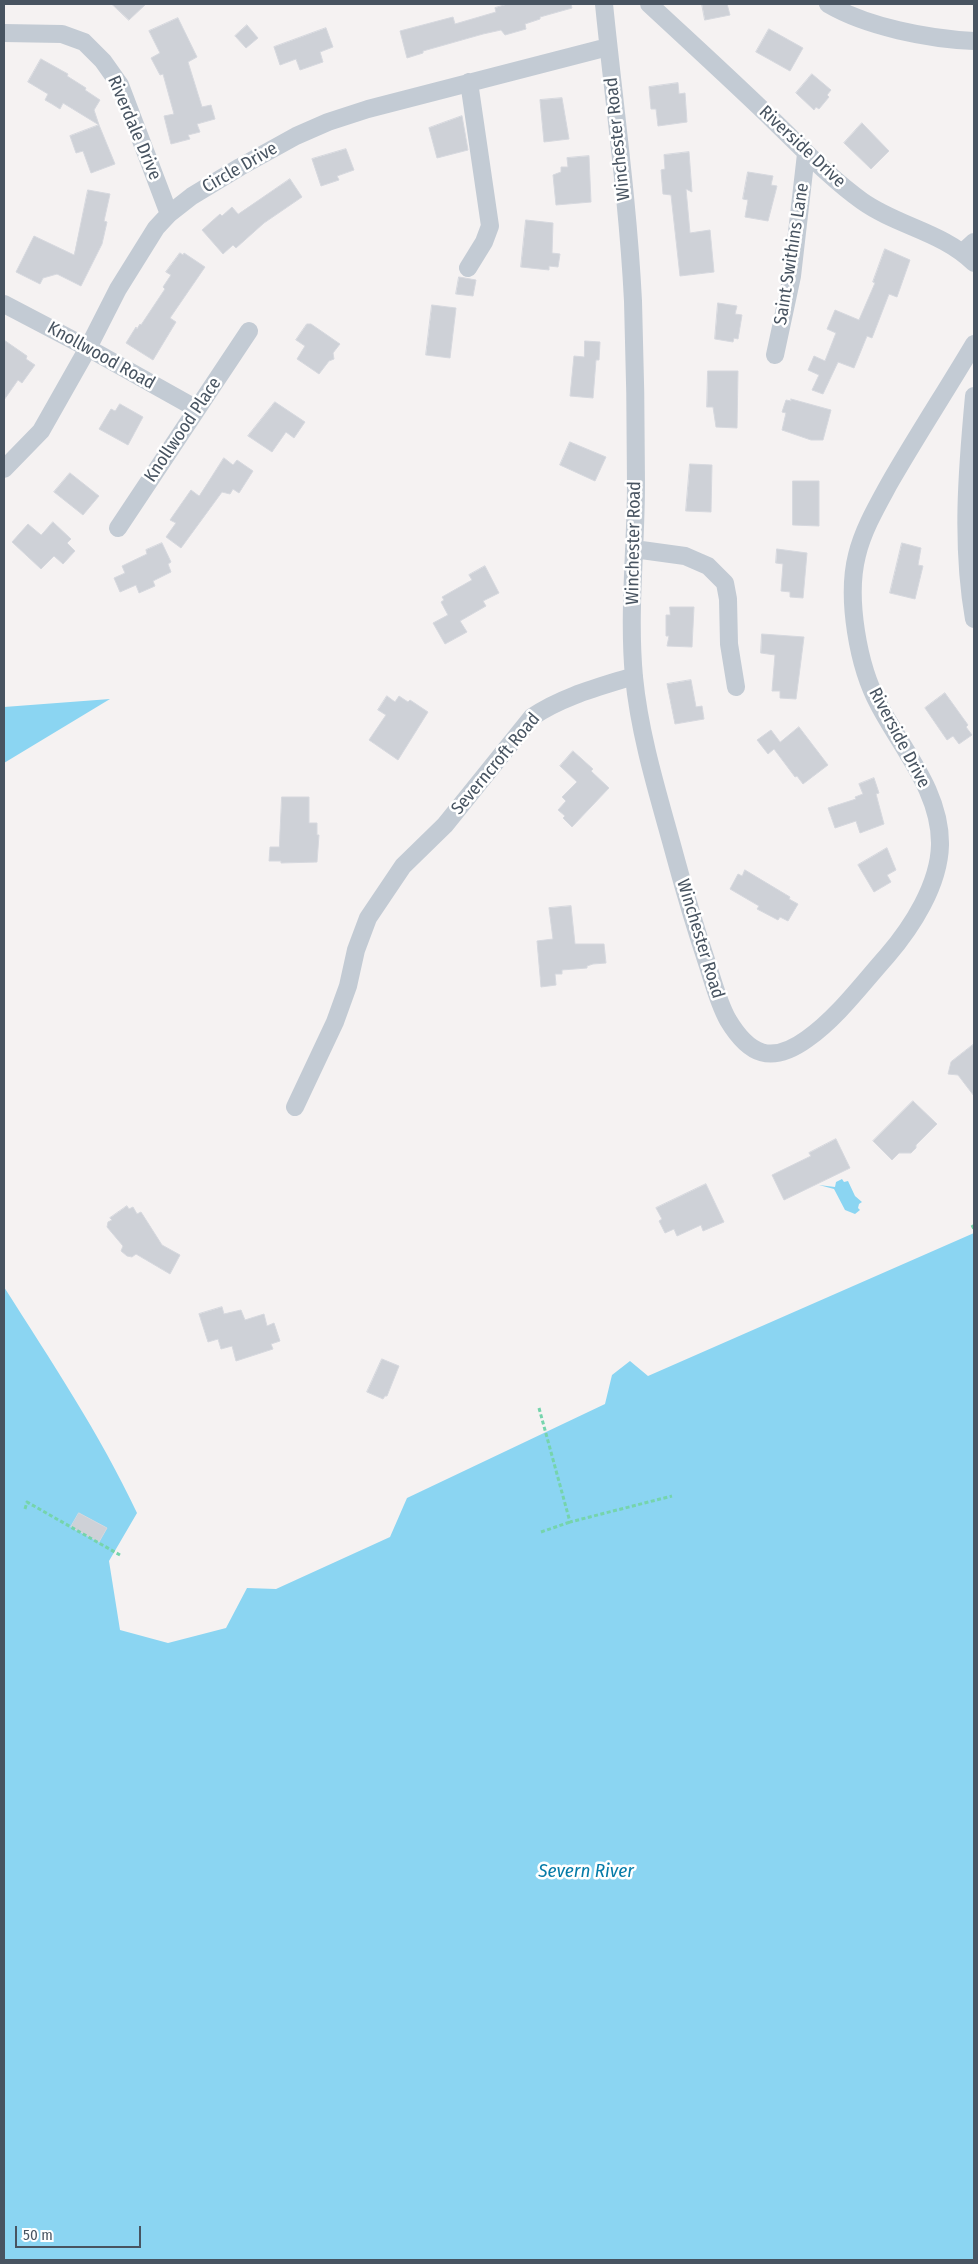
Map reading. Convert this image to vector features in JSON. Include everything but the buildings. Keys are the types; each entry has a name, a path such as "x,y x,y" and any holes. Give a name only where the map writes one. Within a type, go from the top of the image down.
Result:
{"street":[{"name":"Winchester Road","path":"604,4 632,298 636,484 632,643 638,713 688,905 723,1011 740,1039 750,1048 762,1053"},
{"name":"Riverside Drive","path":"649,4 806,154 861,200 885,215 970,252"},
{"path":"828,4 868,21 909,32 974,41"},
{"name":"Riverdale Drive","path":"4,33 62,34 84,42 103,61 120,85 169,214"},
{"name":"Circle Drive","path":"4,469 40,431 156,228 169,214 192,196 240,166 296,136 328,122 470,82 608,47"},
{"path":"468,268 484,242 490,226 470,82"},
{"name":"Saint Swithins Lane","path":"775,355 792,276 806,154"},
{"name":"Knollwood Road","path":"4,304 197,409"},
{"name":"Knollwood Place","path":"118,528 249,331"},
{"name":"Riverside Drive","path":"762,1053 790,1049 808,1038 836,1012 897,944 919,909 932,879 940,845 937,821 922,777 878,703 869,681 855,624 855,575 857,556 880,501 914,440 974,344"},
{"path":"974,396 966,489 968,580 974,619"},
{"path":"634,549 685,556 708,566 725,583 728,599 729,644 736,687"},
{"name":"Severncroft Road","path":"295,1108 335,1022 348,986 356,950 368,918 403,866 445,825 532,717 549,705 569,696 634,676"}],"path":[{"path":"972,1225 974,1229"},
{"path":"539,1408 570,1522"},
{"path":"540,1532 570,1522 672,1496"},
{"path":"25,1510 27,1502 120,1555"}],"water":[{"path":"110,699 4,763 4,707"},
{"path":"842,1179 844,1182 848,1181 855,1196 862,1202 858,1208 860,1210 855,1214 845,1210 834,1189 819,1185 835,1187 836,1182"},
{"name":"Severn River","path":"974,1233 974,2260 4,2260 4,1287 91,1426 137,1513 109,1561 120,1630 168,1643 226,1628 247,1588 276,1589 390,1537 407,1498 605,1404 612,1375 630,1361 648,1376"}]}
